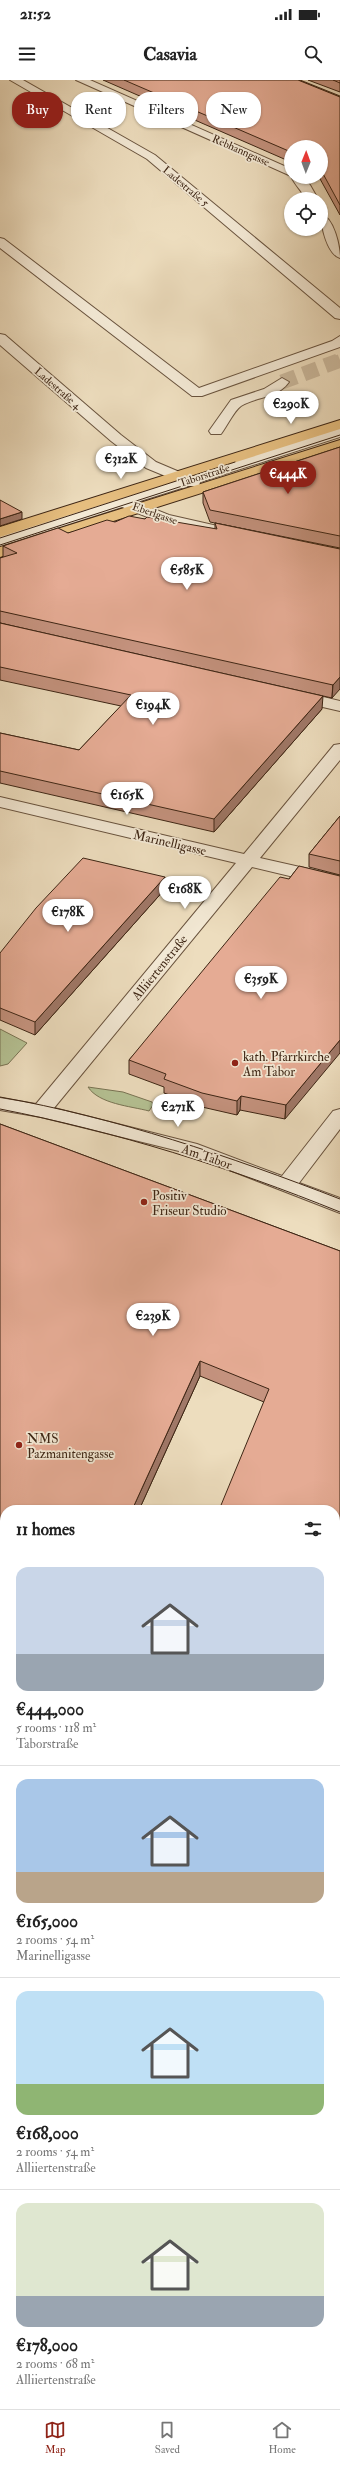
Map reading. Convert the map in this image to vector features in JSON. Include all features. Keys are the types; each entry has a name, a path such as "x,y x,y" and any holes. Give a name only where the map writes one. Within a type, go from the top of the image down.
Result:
{"main road":[{"name":"Taborstraße","path":"0,532 117,499 340,424"},
{"name":"Taborstraße","path":"0,552 340,444"}],"street":[{"name":"Ladestraße 5","path":"16,80 151,157 340,315"},
{"name":"Rebhanngasse","path":"81,80 284,170"},
{"path":"328,231 340,254"},
{"path":"0,242 197,393 337,344 340,340"},
{"name":"Ladestraße 4","path":"0,338 116,438 152,465 202,487"},
{"path":"216,432 236,403 269,392 282,382"},
{"name":"Taborstraße","path":"182,478 340,432"},
{"name":"Taborstraße","path":"0,541 117,499"},
{"name":"Eberlgasse","path":"117,499 165,519 234,533"},
{"path":"278,692 340,706"},
{"name":"Alliiertenstraße","path":"41,1111 246,860 340,749"},
{"name":"Marinelligasse","path":"0,802 340,882"},
{"name":"Am Tabor","path":"0,1104 41,1111 190,1148 287,1184 340,1206"},
{"path":"287,1184 340,1115"}],"green space":[{"path":"0,1029 27,1043 8,1064 0,1066"},
{"path":"88,1087 123,1092 152,1102 153,1105 149,1111 116,1104 93,1093"}],"building":[{"path":"124,80 298,80 340,97 340,205 328,183 328,140 284,140 284,149 235,128 261,128 261,92 206,92 206,115 198,112 198,92 152,92"},
{"path":"333,80 340,80 340,83"},
{"path":"340,447 340,536 210,510 203,492"},
{"path":"0,500 22,512 0,519"},
{"path":"129,516 145,519 147,517 217,529 215,523 340,549 340,677 333,685 0,611 0,558 17,553 3,546 58,528 68,533 107,520 115,522"},
{"path":"0,623 323,696 214,819 0,771 0,733 79,750 131,695 0,667"},
{"path":"340,816 340,861 309,854"},
{"path":"83,858 165,877 35,1022 0,1008 0,953 36,908"},
{"path":"299,866 340,876 340,1040 286,1105 241,1096 237,1101 202,1093 164,1079 166,1074 129,1060 280,877 289,879"},
{"path":"0,1124 340,1251 340,1505 221,1505 269,1389 200,1361 134,1505 0,1505"}],"tunnel":[{"path":"335,362 340,360"},
{"path":"282,382 338,361"}],"tram line":[{"path":"300,80 340,96"},
{"path":"0,545 340,435"},
{"path":"0,538 235,462"},
{"path":"0,1097 130,1127 215,1153 340,1199"},
{"path":"0,1109 87,1128 172,1152 256,1180 340,1212"}],"place":[{"name":"kath. Pfarrkirche Am Tabor","path":"235,1063"},
{"name":"Positiv Friseur Studio","path":"144,1202"},
{"name":"NMS Pazmanitengasse","path":"19,1445"}]}
